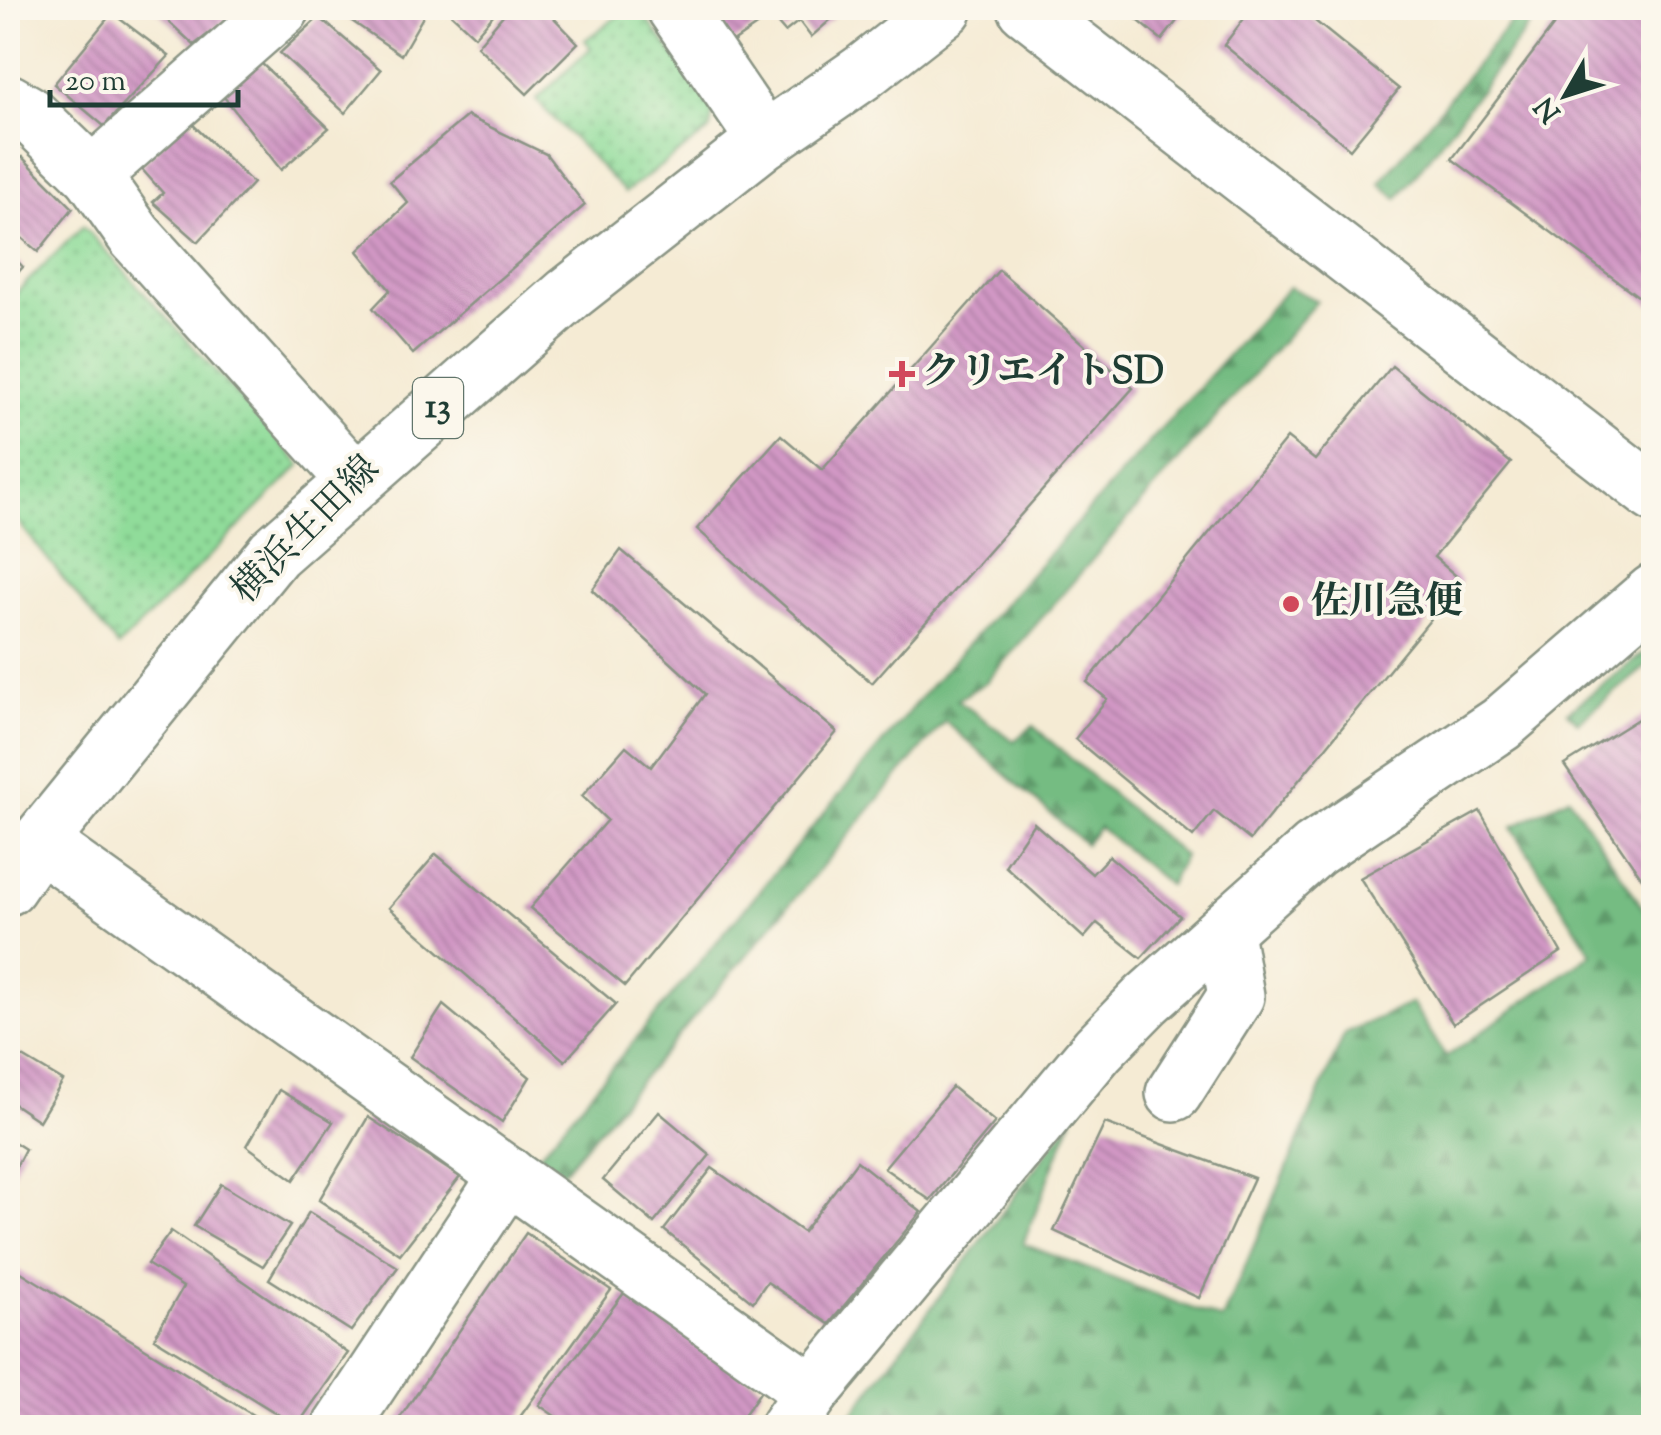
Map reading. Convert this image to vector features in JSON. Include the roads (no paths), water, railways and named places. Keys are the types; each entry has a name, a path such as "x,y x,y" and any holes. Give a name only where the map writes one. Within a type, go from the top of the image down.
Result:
{"street":[{"path":"92,176 282,8"},
{"path":"675,8 765,140"},
{"name":"横浜生田線","path":"8,887 39,842 274,553 569,294 765,140 862,73 945,8"},
{"path":"1026,8 1654,494"},
{"path":"8,102 29,114 92,176 135,236 356,480"},
{"path":"39,842 508,1176 799,1410 1098,1049 1146,1000 1314,850 1501,724 1654,592"},
{"path":"1174,1092 1236,996 1225,932"},
{"path":"340,1428 508,1176"}],"place":[{"name":"クリエイトSD","path":"902,374"},
{"name":"佐川急便","path":"1291,604"}]}
